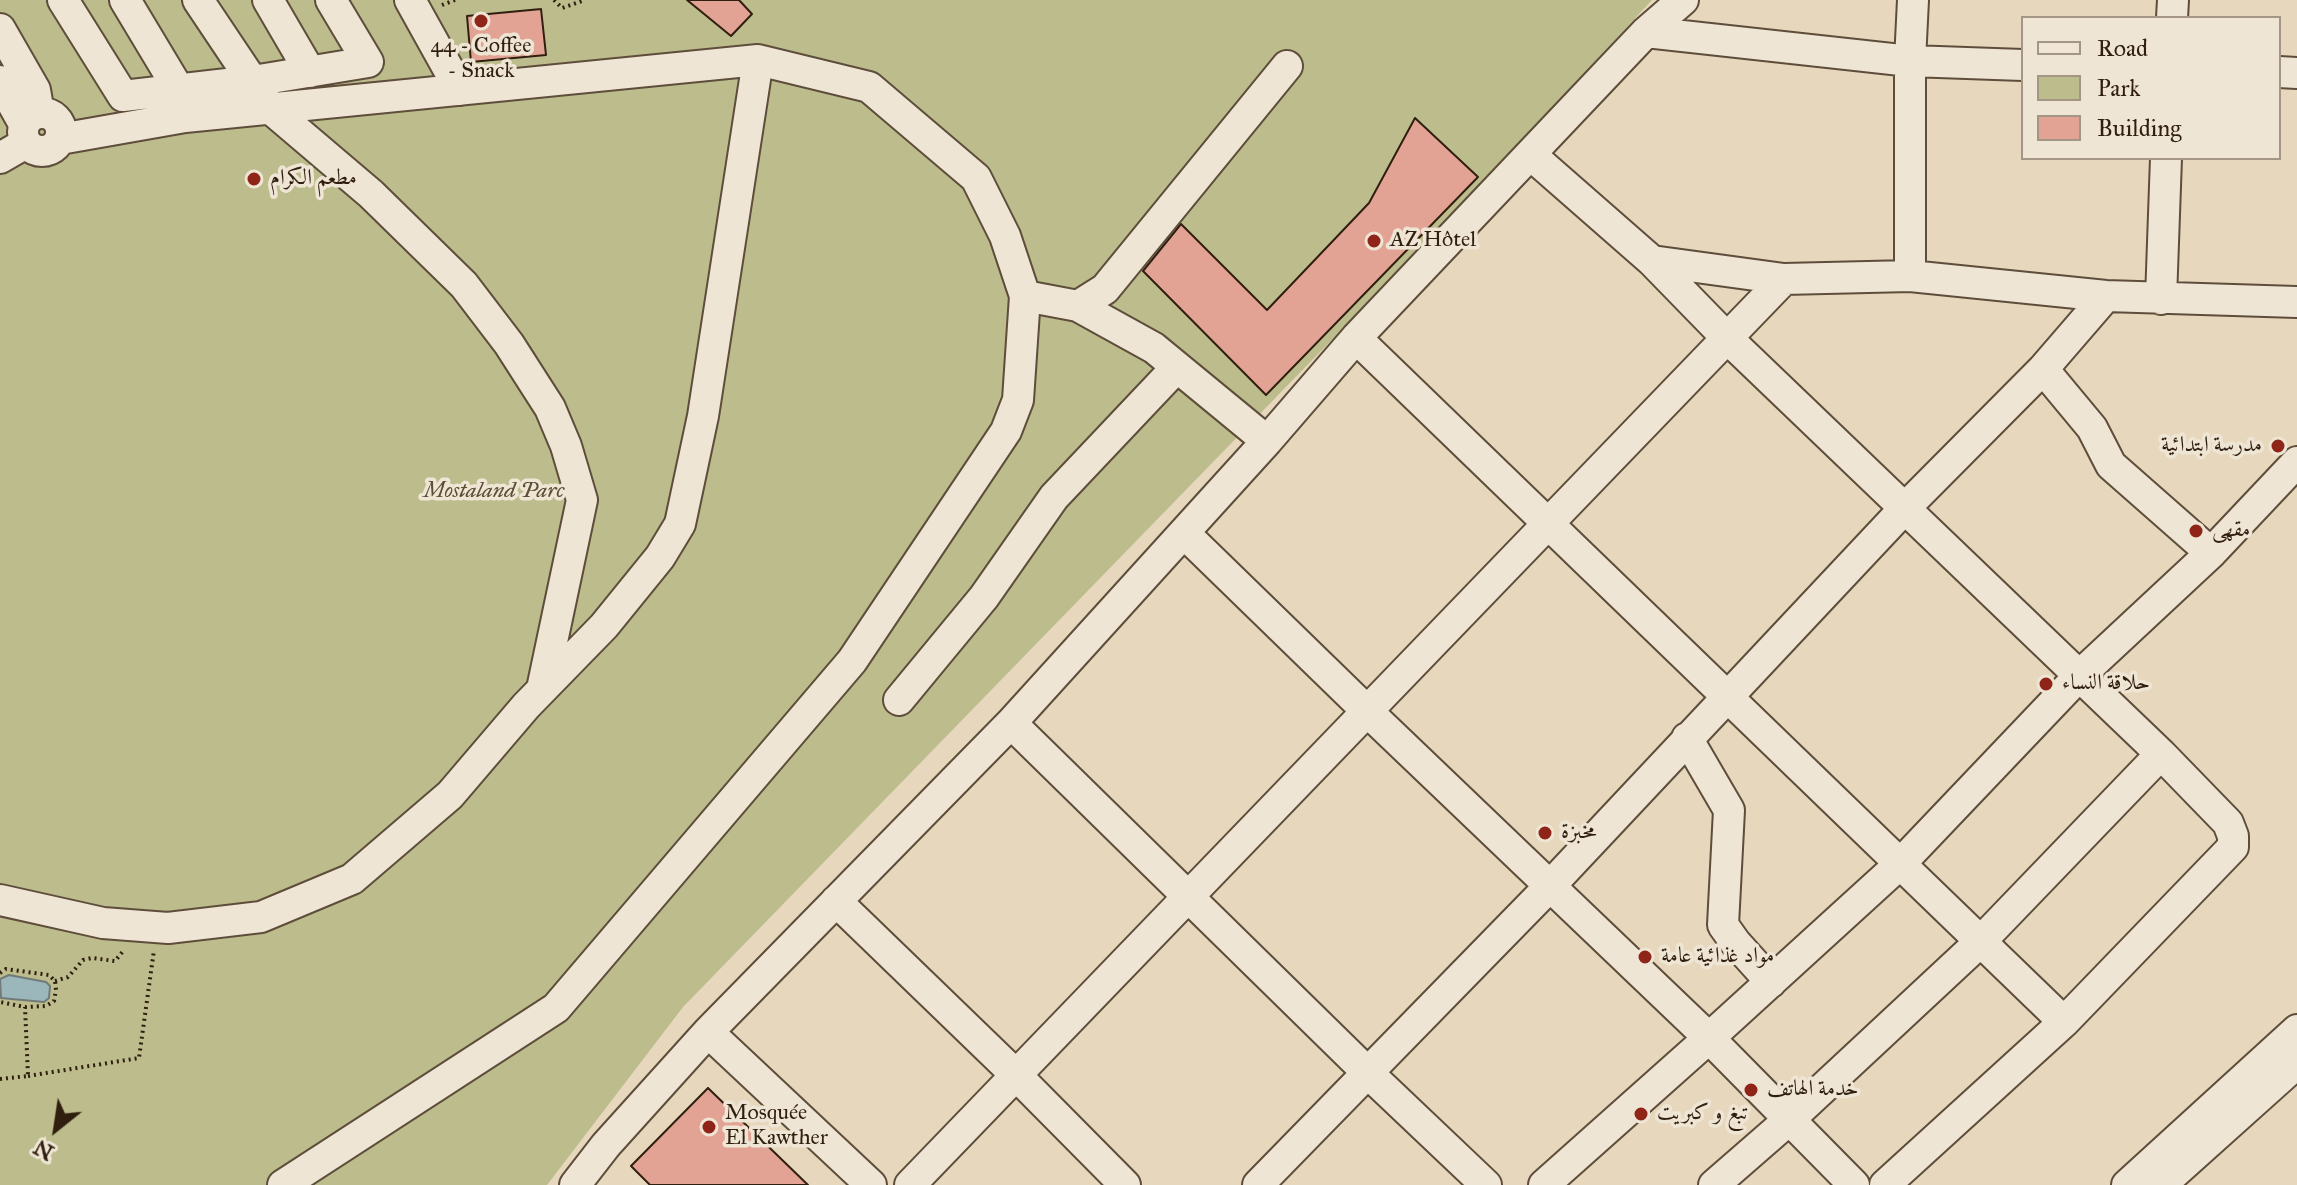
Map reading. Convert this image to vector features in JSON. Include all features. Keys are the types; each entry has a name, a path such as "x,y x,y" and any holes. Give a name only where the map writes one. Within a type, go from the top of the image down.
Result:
{"street":[{"path":"63,0 123,96 253,81 368,62 331,0"},
{"path":"125,0 179,90"},
{"path":"198,0 271,109 371,194 464,285 509,344 550,408 566,446 582,500 542,691"},
{"path":"268,0 310,72"},
{"path":"410,0 460,90"},
{"path":"575,1185 606,1145 708,1032 1011,723 1267,441 1356,338 1646,32 1683,0"},
{"path":"1910,276 1913,0"},
{"path":"0,29 35,90 22,134"},
{"path":"1646,32 1910,61 2021,65"},
{"path":"0,900 103,923 145,926 261,917 352,879 450,795 604,626 660,557 680,524 703,416 758,60"},
{"path":"0,81 30,148 41,152 53,148 60,139 185,117 758,60 869,87 976,178 1005,236 1025,296 1018,400 1006,431 852,661 556,1008 283,1185"},
{"path":"1078,306 1105,289 1287,66"},
{"path":"1531,155 1652,261 1727,338 2161,754 2228,823 2233,836 2233,847 2064,1022 1885,1185"},
{"path":"2161,299 2166,160"},
{"path":"1652,261 1784,279 1910,276 2106,296 2297,302"},
{"path":"910,1185 1784,279"},
{"path":"1025,296 1078,306 1154,348 1267,441"},
{"path":"1258,1185 1549,887 1905,508 2043,369 2106,296"},
{"path":"1356,338 2064,1022"},
{"path":"899,700 984,597 1054,497 1177,367"},
{"path":"2043,369 2092,428 2111,465 2211,553"},
{"path":"1544,1185 1901,863 2079,676 2211,553 2297,462"},
{"path":"1184,533 1709,1038 1854,1185"},
{"path":"1011,723 1486,1185"},
{"path":"1687,738 1729,810 1723,925 1771,982"},
{"path":"1714,1185 1791,1118 1981,941 2161,754"},
{"path":"836,901 1125,1185"},
{"path":"2127,1185 2297,1030"},
{"path":"708,1032 871,1185"},
{"path":"2161,1185 2297,1063"}],"path":[{"path":"554,0 562,8 585,0"},
{"path":"55,981 68,977 83,960 115,961 145,926"},
{"path":"0,1079 139,1058 145,926"},
{"path":"0,1002 25,1007 46,1006 54,1001 55,981 49,975 1,970"},
{"path":"25,1007 28,1076"}],"green space":[{"name":"Mostaland Parc","path":"0,0 1652,0 1425,244 683,1007 547,1185 0,1185"}],"water":[{"path":"9,975 46,982 50,986 49,998 44,1002 1,998 0,979"}],"building":[{"path":"687,0 739,0 752,14 731,36"},
{"path":"541,9 546,55 471,62 467,16"},
{"name":"AZ Hôtel","path":"1415,118 1478,177 1266,395 1143,271 1181,224 1267,310 1369,203"},
{"name":"Mosquée El Kawther","path":"708,1088 808,1185 650,1185 631,1166"}],"place":[{"name":"44 - Coffee - Snack","path":"481,21"},
{"name":"مطعم الكرام","path":"254,179"},
{"name":"AZ Hôtel","path":"1374,241"},
{"name":"مدرسة ابتدائية","path":"2278,446"},
{"name":"مقهى","path":"2196,531"},
{"name":"حلاقة النساء","path":"2046,684"},
{"name":"مخبزة","path":"1545,833"},
{"name":"مواد غذائية عامة","path":"1645,957"},
{"name":"خدمة الهاتف","path":"1751,1090"},
{"name":"تبغ و كبريت","path":"1641,1114"},
{"name":"Mosquée El Kawther","path":"709,1127"}]}
